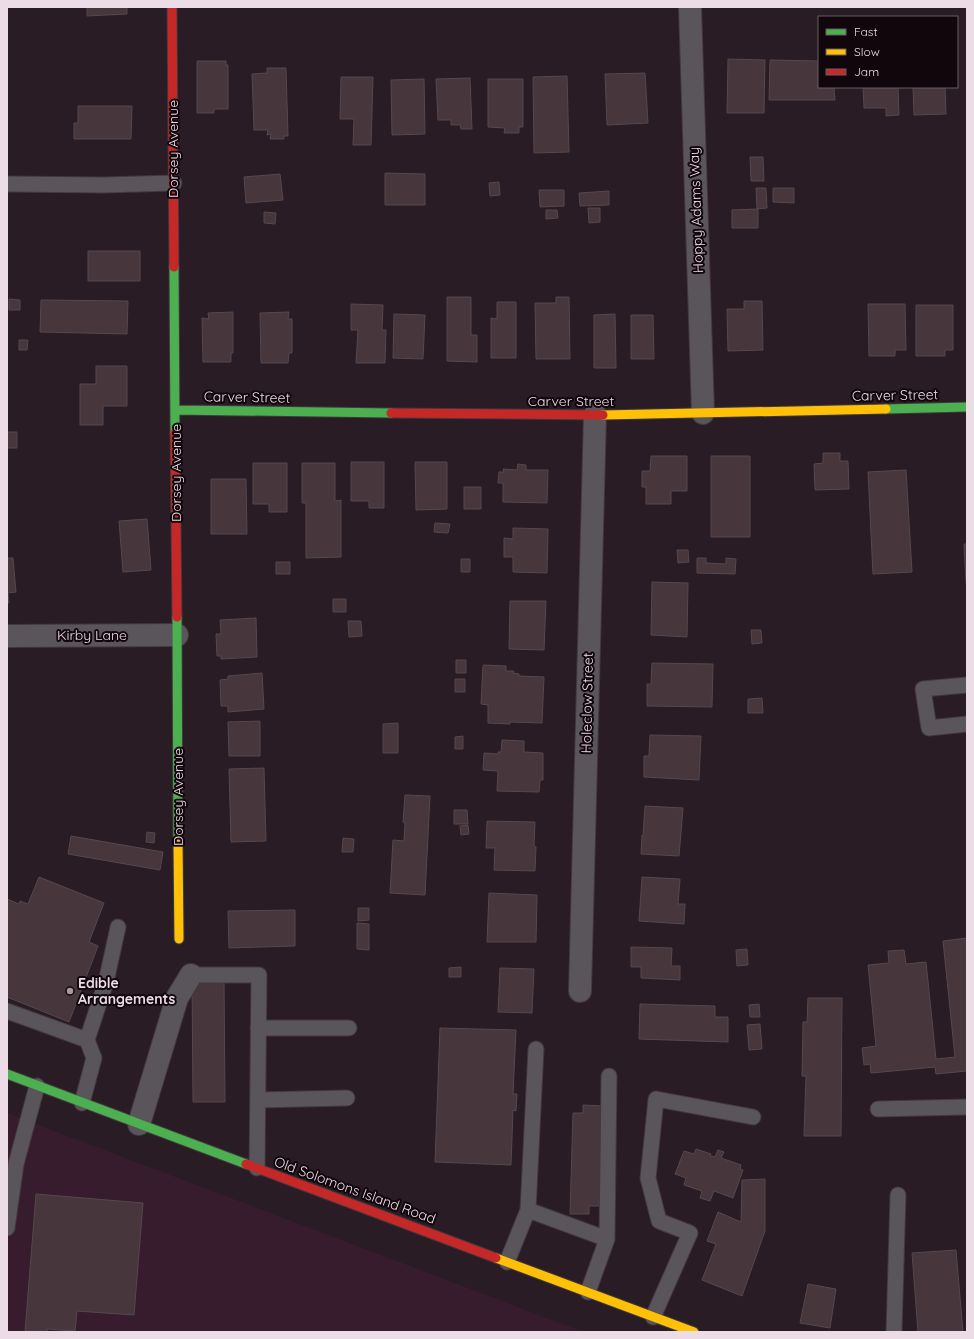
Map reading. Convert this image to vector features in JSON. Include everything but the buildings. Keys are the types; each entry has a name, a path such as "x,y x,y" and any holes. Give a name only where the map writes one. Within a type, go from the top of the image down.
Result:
{"street":[{"name":"Dorsey Avenue","path":"172,7 179,939"},
{"name":"Hoppy Adams Way","path":"690,7 703,414"},
{"name":"Carver Street","path":"175,410 595,415 703,414 967,407"},
{"name":"Holeclow Street","path":"580,991 595,415"},
{"name":"Kirby Lane","path":"7,636 177,635"},
{"path":"139,1124 177,998 191,974"},
{"name":"Old Solomons Island Road","path":"7,1074 588,1292 652,1322 694,1332"}],"lane":[{"path":"7,184 174,183"},
{"path":"967,685 923,689 929,728 967,724"},
{"path":"82,1103 94,1058 87,1040 106,982 118,926"},
{"path":"191,974 259,975 257,1168"},
{"path":"7,1011 87,1040"},
{"path":"258,1028 349,1028"},
{"path":"507,1262 528,1210 536,1049"},
{"path":"588,1292 607,1239 609,1076"},
{"path":"7,1228 16,1164 37,1086"},
{"path":"258,1100 347,1098"},
{"path":"652,1322 690,1233 659,1221 648,1178 656,1099 753,1117"},
{"path":"878,1109 967,1107"},
{"path":"894,1332 898,1195"},
{"path":"528,1210 607,1239"}],"shaded area":[{"path":"7,1113 584,1332 7,1332"}],"traffic: fast":[{"path":"174,267 175,433"},
{"path":"886,409 967,407"},
{"path":"175,410 391,413"},
{"path":"177,617 178,842"},
{"path":"7,1074 246,1164"}],"traffic: slow":[{"path":"603,415 886,409"},
{"path":"178,842 179,939"},
{"path":"496,1258 694,1332"}],"traffic: jam":[{"path":"172,7 174,267"},
{"path":"391,413 603,415"},
{"path":"175,433 177,617"},
{"path":"246,1164 496,1258"}],"place":[{"name":"Edible Arrangements","path":"70,991"}]}
